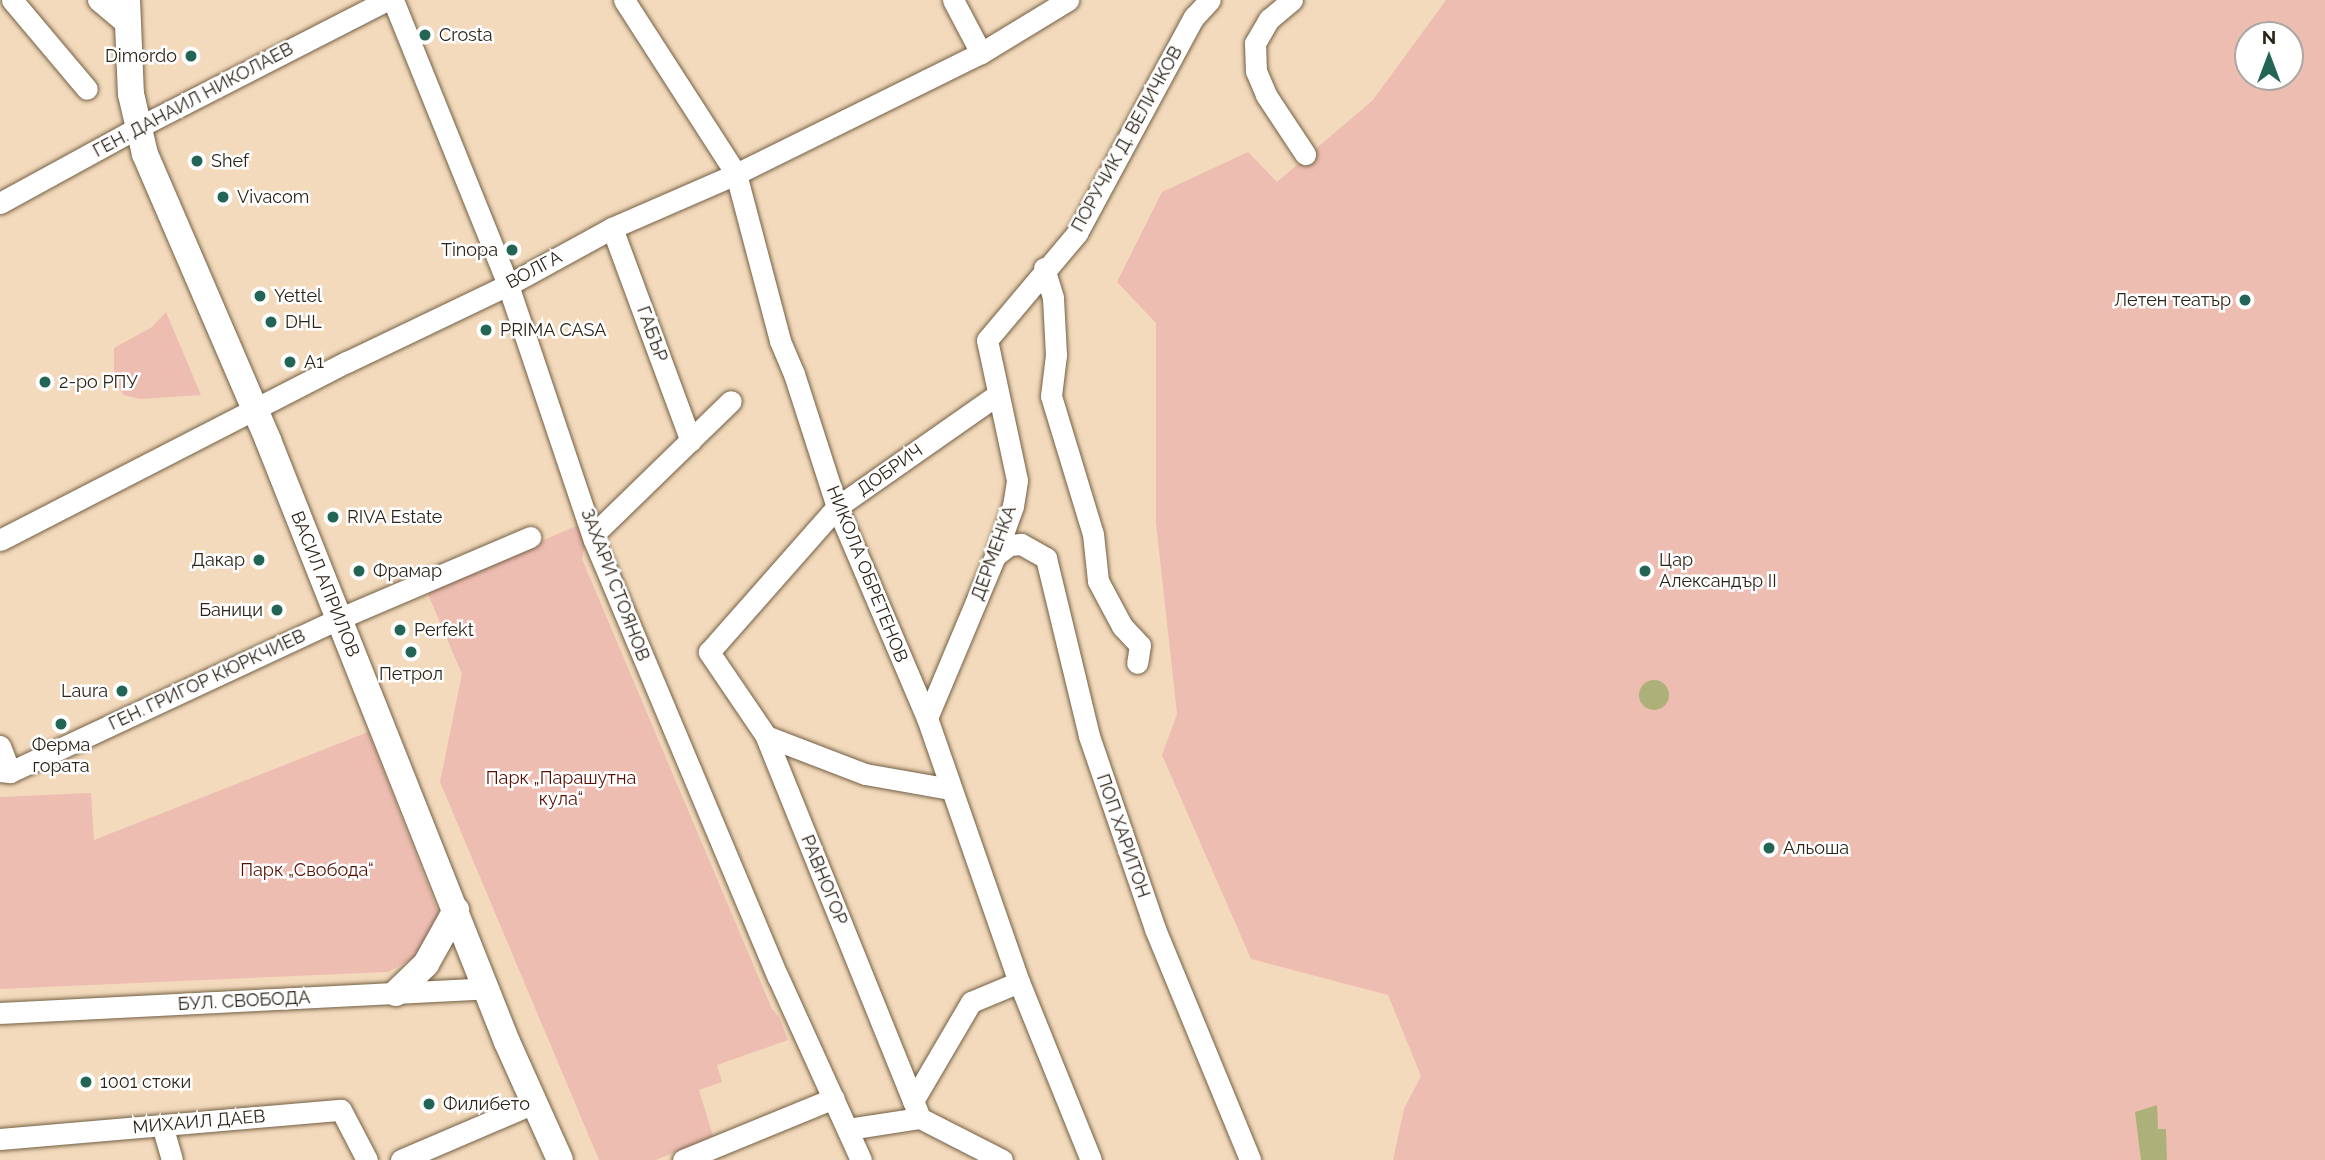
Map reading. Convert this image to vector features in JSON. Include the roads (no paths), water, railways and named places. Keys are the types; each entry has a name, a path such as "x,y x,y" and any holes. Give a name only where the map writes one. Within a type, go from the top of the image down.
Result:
{"main road":[{"name":"ВАСИЛ АПРИЛОВ","path":"128,13 131,94 145,153 254,410 507,1042 560,1160"},
{"path":"396,993 426,964 456,910"}],"street":[{"path":"12,0 86,89"},
{"path":"97,0 128,13"},
{"name":"ГЕН. ДАНАИЛ НИКОЛАЕВ","path":"0,203 137,128 387,0"},
{"name":"ЗАХАРИ СТОЯНОВ","path":"393,0 508,285 593,535 778,977 860,1160"},
{"name":"НИКОЛА ОБРЕТЕНОВ","path":"624,0 736,174 780,341 794,374 837,507 927,718 1019,982 1091,1160"},
{"path":"953,0 981,53"},
{"name":"ВОЛГА","path":"0,540 254,410 508,285 612,228 736,174 981,53 1068,0"},
{"name":"ПОРУЧИК Д. ВЕЛИЧКОВ","path":"987,340 1044,268 1077,233 1194,17 1210,0"},
{"path":"1292,0 1269,19 1255,43 1256,71 1266,95 1305,153"},
{"name":"ГАБЪР","path":"612,228 691,441"},
{"path":"1044,268 1054,309 1056,355 1051,396 1093,534 1098,581 1122,626 1140,645 1137,663"},
{"name":"ДЕРМЕНКА","path":"927,718 995,556 1013,506 1017,481 987,340"},
{"name":"ДОБРИЧ","path":"709,652 837,507 998,395"},
{"path":"593,535 731,401"},
{"name":"ГЕН. ГРИГОР КЮРКЧИЕВ","path":"5,771 338,619 530,537"},
{"name":"ПОП ХАРИТОН","path":"995,556 1009,545 1021,544 1046,558 1089,736 1155,929 1250,1160"},
{"name":"РАВНОГОР","path":"709,652 766,736 917,1110"},
{"path":"766,736 865,774 950,789"},
{"path":"0,746 5,771"},
{"path":"917,1110 971,1002 1019,982"},
{"name":"БУЛ. СВОБОДА","path":"0,1013 487,988"},
{"path":"683,1160 834,1097"},
{"path":"401,1160 534,1103"},
{"name":"МИХАИЛ ДАЕВ","path":"0,1139 341,1110 367,1160"},
{"path":"848,1129 917,1110 1002,1160"},
{"path":"162,1125 172,1160"}],"place":[{"name":"Crosta","path":"425,35"},
{"name":"Dimordo","path":"191,56"},
{"name":"Shef","path":"197,161"},
{"name":"Vivacom","path":"223,197"},
{"name":"Tinopa","path":"512,250"},
{"name":"Yettel","path":"260,296"},
{"name":"Летен театър","path":"2245,300"},
{"name":"DHL","path":"271,322"},
{"name":"PRIMA CASA","path":"486,330"},
{"name":"A1","path":"290,362"},
{"name":"2-ро РПУ","path":"45,382"},
{"name":"RIVA Estate","path":"333,517"},
{"name":"Дакар","path":"259,560"},
{"name":"Фрамар","path":"359,571"},
{"name":"Цар Александър II","path":"1645,571"},
{"name":"Баници","path":"277,610"},
{"name":"Perfekt","path":"400,630"},
{"name":"Петрол","path":"411,652"},
{"name":"Laura","path":"122,691"},
{"name":"Ферма гората","path":"61,724"},
{"name":"Альоша","path":"1769,848"},
{"name":"1001 стоки","path":"86,1082"},
{"name":"Филибето","path":"429,1104"}],"park label":[{"name":"Парк „Парашутна кула“","path":"561,789"},
{"name":"Парк „Свобода“","path":"307,870"}]}
